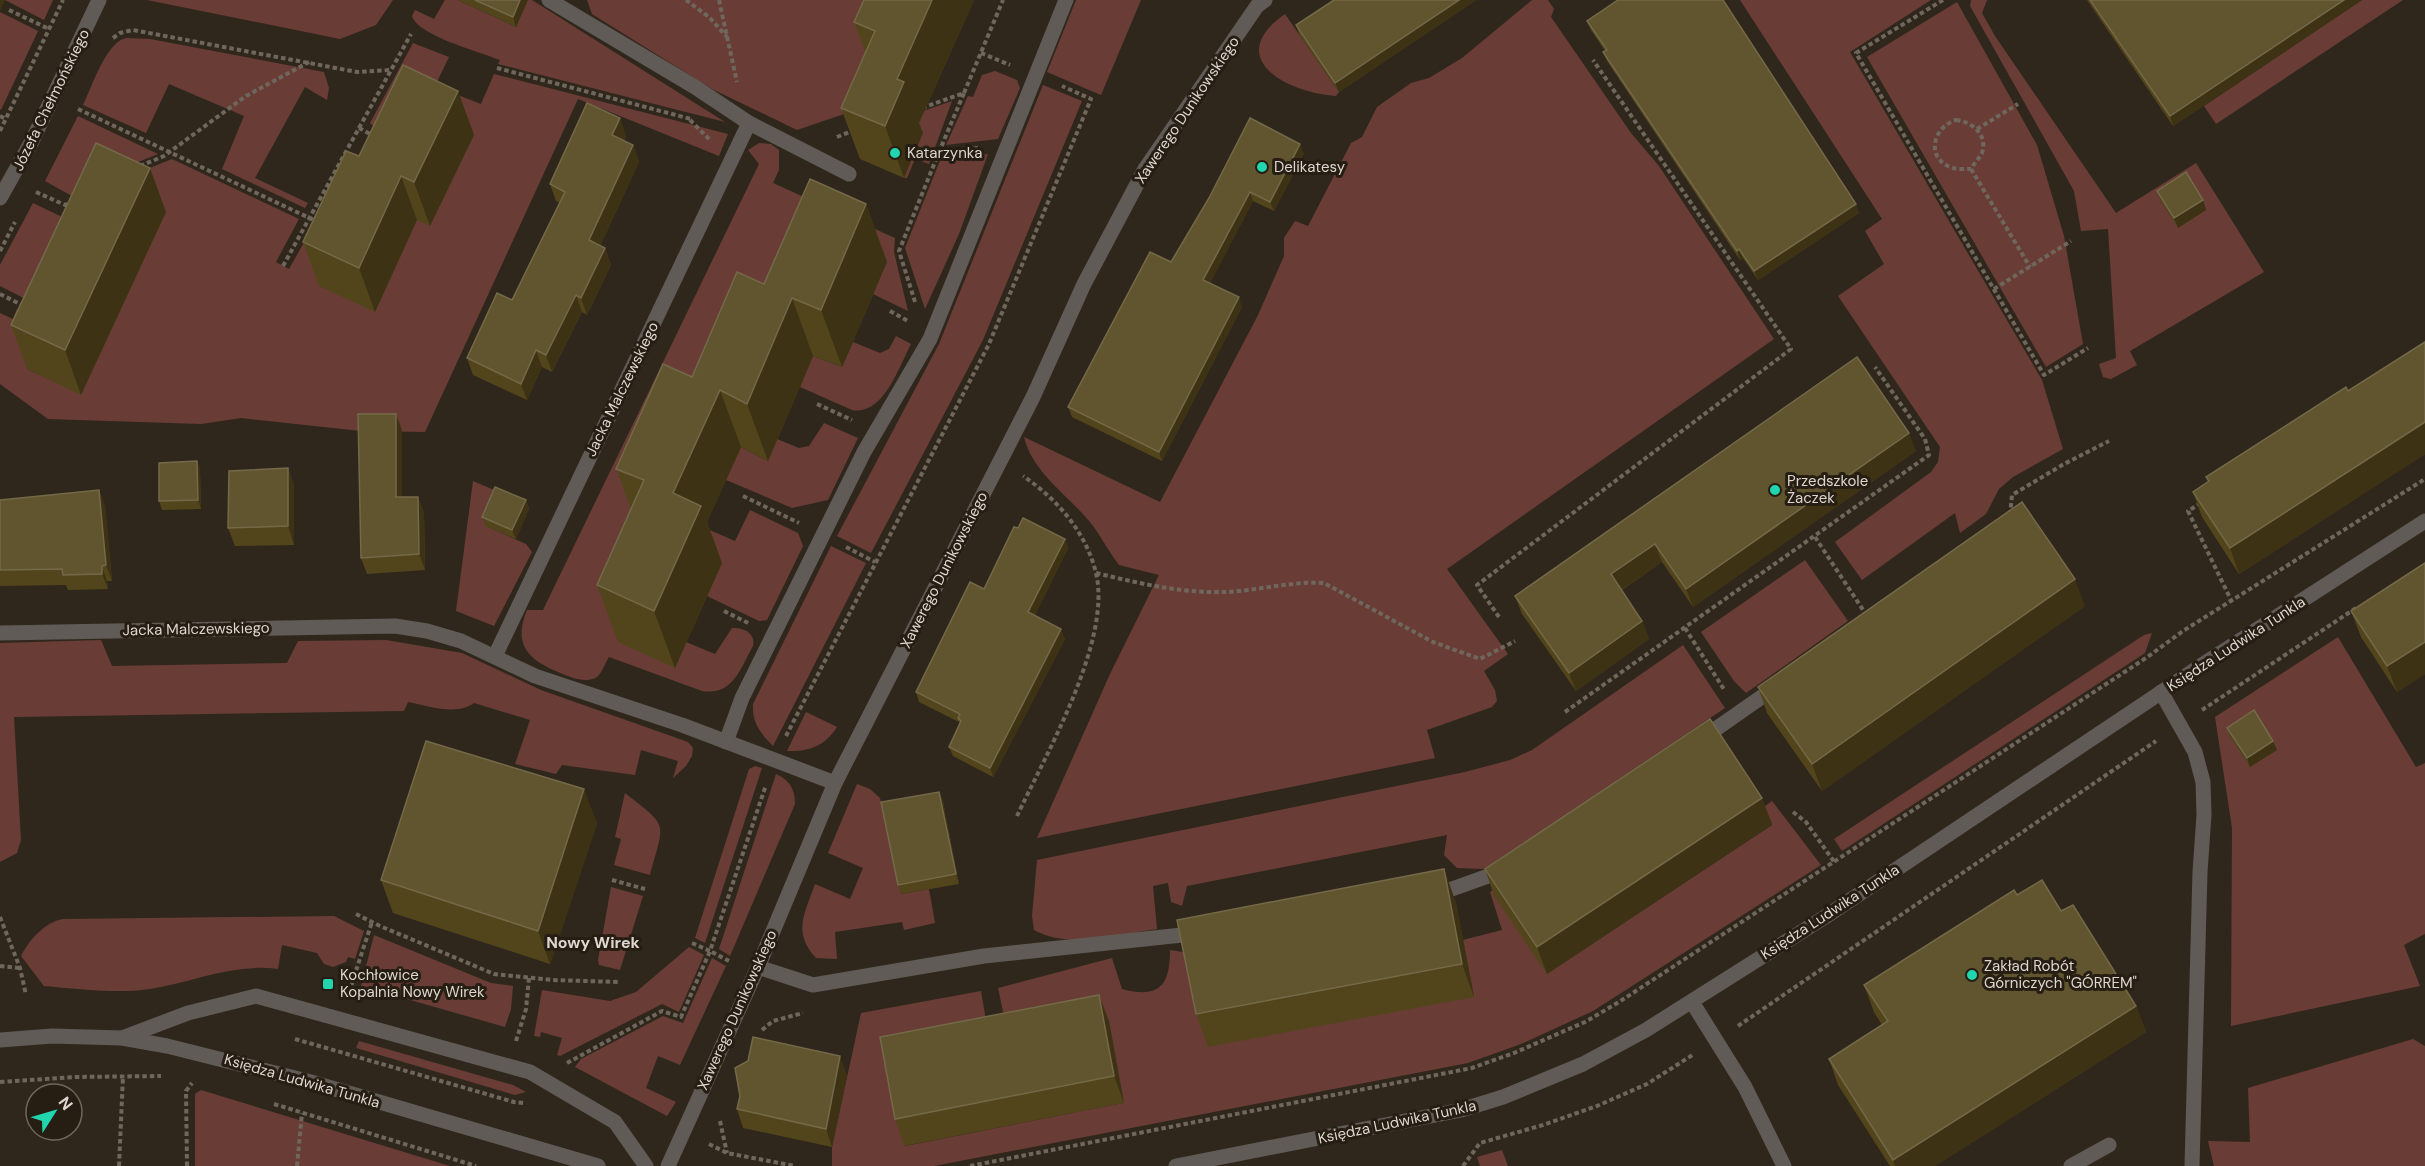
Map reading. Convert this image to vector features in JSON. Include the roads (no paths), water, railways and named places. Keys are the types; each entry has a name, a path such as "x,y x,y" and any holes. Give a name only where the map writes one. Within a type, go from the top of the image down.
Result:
{"street":[{"name":"Józefa Chełmońskiego","path":"0,198 32,141 99,0"},
{"path":"549,0 695,87 749,123 849,174"},
{"path":"726,741 742,698 823,535 876,432 930,339 1005,146 1066,0"},
{"name":"Xawerego Dunikowskiego","path":"668,1166 758,967 835,783 1033,397 1084,284 1145,169 1257,6 1264,0"},
{"name":"Jacka Malczewskiego","path":"495,656 749,123"},
{"name":"Księdza Ludwika Tunkla","path":"1176,1166 1461,1110 1503,1097 1583,1064 1692,1002 2161,692 2425,521"},
{"name":"Jacka Malczewskiego","path":"0,633 395,626 428,631 495,656 535,676 726,741 835,783"},
{"path":"1691,746 1786,680"},
{"path":"2161,692 2195,752 2203,782 2204,815 2200,872 2192,1166"},
{"path":"1418,895 1452,890 1500,873 1519,860"},
{"path":"758,967 813,985 984,956 1166,939 1212,931"},
{"path":"122,1038 188,1013 256,996 530,1072 615,1122 646,1166"},
{"path":"1692,1002 1745,1087 1784,1166"},
{"name":"Księdza Ludwika Tunkla","path":"0,1040 52,1036 122,1038 262,1068 598,1166"},
{"path":"2071,1166 2109,1145"}],"place":[{"name":"Katarzynka","path":"895,153"},
{"name":"Delikatesy","path":"1262,167"},
{"name":"Przedszkole Żaczek","path":"1775,490"},
{"name":"Zakład Robót Górniczych \"GÓRREM\"","path":"1972,975"},
{"name":"Kochłowice Kopalnia Nowy Wirek","path":"328,984"}],"district":[{"name":"Nowy Wirek","path":"593,942"}]}
